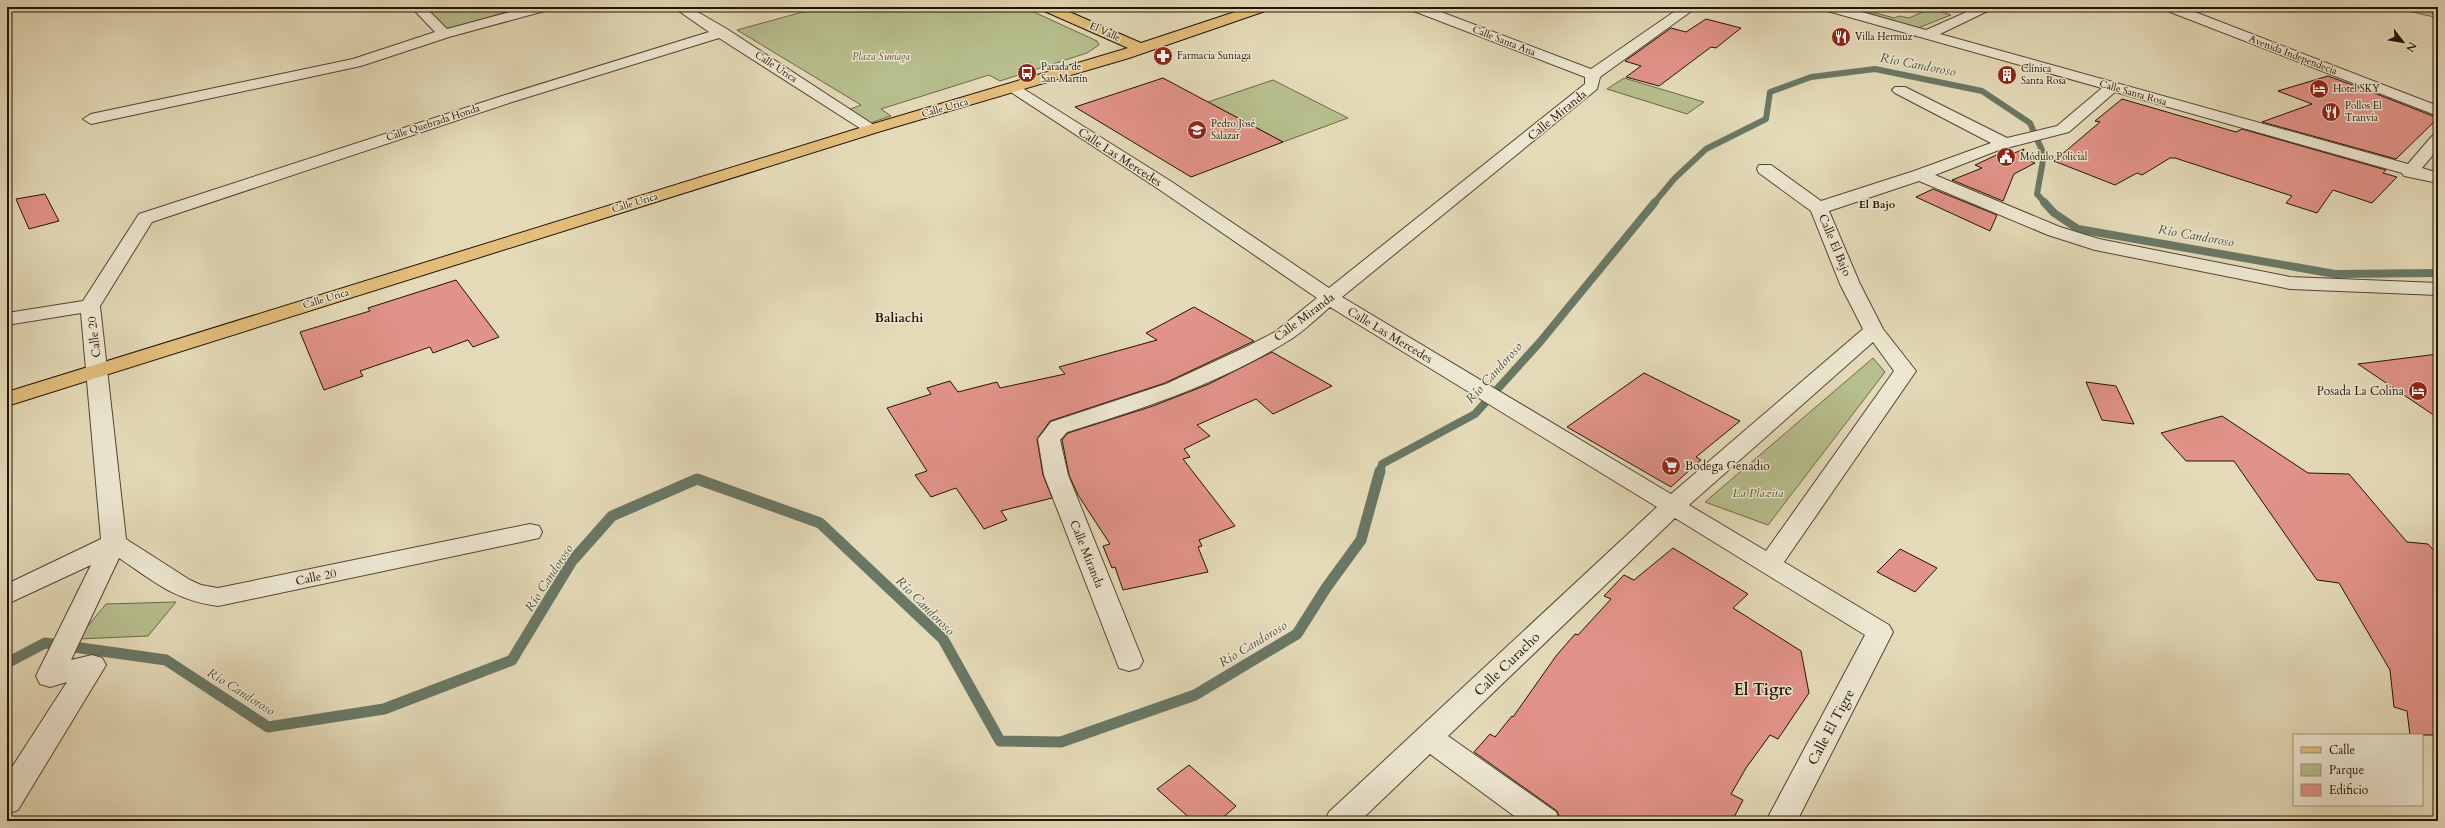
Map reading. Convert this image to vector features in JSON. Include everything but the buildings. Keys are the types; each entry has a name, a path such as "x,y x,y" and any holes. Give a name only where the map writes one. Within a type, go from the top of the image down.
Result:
{"main road":[{"name":"El Valle","path":"1047,7 1140,48"},
{"name":"Calle Urica","path":"7,399 872,129 1014,89 1124,55 1140,48 1263,7"}],"street":[{"path":"418,7 444,34"},
{"path":"91,119 356,64 444,34 543,7"},
{"name":"Calle Úrica","path":"680,7 722,32 872,129"},
{"name":"Calle Santa Ana","path":"1416,7 1593,75"},
{"name":"Calle Miranda","path":"1130,661 1056,476 1048,439 1059,427 1194,381 1244,358 1282,336 1592,86 1593,75 1690,7"},
{"name":"Calle Santa Rosa","path":"1829,7 2410,172 2438,178"},
{"path":"1928,34 1989,7"},
{"name":"Avenida Independecia","path":"2170,7 2438,111"},
{"name":"Calle Quebrada Honda","path":"145,218 507,99 722,32"},
{"name":"Calle El Bajo","path":"1769,565 1905,371 1874,330 1850,284 1819,208 1920,175 2006,144 2063,128 2112,87"},
{"name":"Calle Las Mercedes","path":"1014,89 1166,186 1330,298 1880,632"},
{"path":"1900,90 2006,144"},
{"path":"2410,172 2438,139"},
{"path":"1765,169 1819,208"},
{"path":"1920,175 2054,231 2095,244 2290,283 2438,289"},
{"name":"Calle 20","path":"145,218 90,306 98,371 114,543 181,587 196,594 218,598 530,532"},
{"path":"7,319 90,306"},
{"path":"1672,506 1874,330"},
{"name":"Calle Curacho","path":"1340,821 1672,506"},
{"path":"7,595 114,543"},
{"path":"7,801 92,665 50,676 114,543"},
{"name":"Calle El Tigre","path":"1781,821 1880,632"},
{"path":"1429,738 1545,821"}],"green space":[{"path":"418,7 544,7 444,34"},
{"name":"Plaza Suniaga","path":"821,7 1023,7 1097,41 1099,45 1087,53 1000,81 989,75 881,109 891,116 870,123 848,110 861,105 737,30"},
{"path":"1927,7 1951,15 1918,28 1864,13 1876,13 1894,18 1899,16 1909,18 1925,11 1919,9"},
{"path":"2392,7 2418,7 2438,14 2438,18"},
{"path":"1624,78 1704,102 1687,114 1607,89"},
{"path":"1273,80 1348,118 1283,142 1208,102"},
{"name":"La Plazita","path":"1873,358 1885,372 1768,525 1705,502"},
{"path":"176,602 148,636 77,639 106,604"}],"waterway":[{"name":"Río Candoroso","path":"1654,203 1675,178 1706,149 1766,119 1770,92 1811,77 1875,69 1982,91 2030,123 2044,155 2037,194 2045,203"},
{"name":"Río Candoroso","path":"1380,472 1382,464 1475,414 1540,342 1655,202"},
{"name":"Río Candoroso","path":"2044,202 2054,213 2078,229 2335,274 2438,273"},
{"name":"Río Candoroso","path":"7,663 45,643 166,660 268,727 384,709 512,660 572,561 612,516 697,479 820,523 943,639 1000,741 1061,742 1195,695 1297,634 1326,588 1361,540 1380,471"}],"place":[{"name":"Villa Hermuz","path":"1841,37"},
{"name":"Farmacia Suniaga","path":"1163,56"},
{"name":"Parada de San Martín","path":"1027,73"},
{"name":"Clínica Santa Rosa","path":"2007,75"},
{"name":"Hotel SKY","path":"2319,89"},
{"name":"Pollos El Tranvía","path":"2331,112"},
{"name":"Pedro José Salazar","path":"1197,130"},
{"name":"Módulo Policial","path":"2006,157"},
{"name":"Posada La Colina","path":"2418,391"},
{"name":"Bodega Genadio","path":"1671,466"}],"district":[{"name":"El Bajo","path":"1877,204"},
{"name":"Baliachi","path":"899,318"},
{"name":"El Tigre","path":"1763,690"}]}
